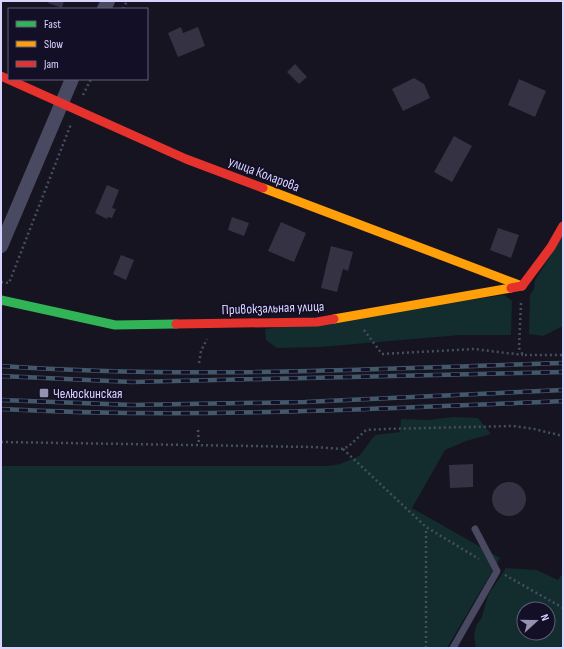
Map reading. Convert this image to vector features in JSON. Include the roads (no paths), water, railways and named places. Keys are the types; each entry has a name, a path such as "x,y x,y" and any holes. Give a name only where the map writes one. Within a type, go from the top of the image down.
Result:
{"street":[{"name":"улица Коларова","path":"10,80 186,159 522,286"},
{"path":"1,246 72,80"},
{"path":"522,286 551,247 563,226"},
{"name":"Привокзальная улица","path":"1,300 115,325 317,322 522,286"}],"lane":[{"path":"453,648 498,571 475,529"}],"railway":[{"path":"1,366 141,372 282,372 563,363"},
{"path":"1,376 132,382 563,372"},
{"path":"1,400 133,405 305,402 563,390"},
{"path":"1,409 71,412 212,413 352,410 563,401"}],"place":[{"name":"Челюскинская","path":"44,393"}]}
